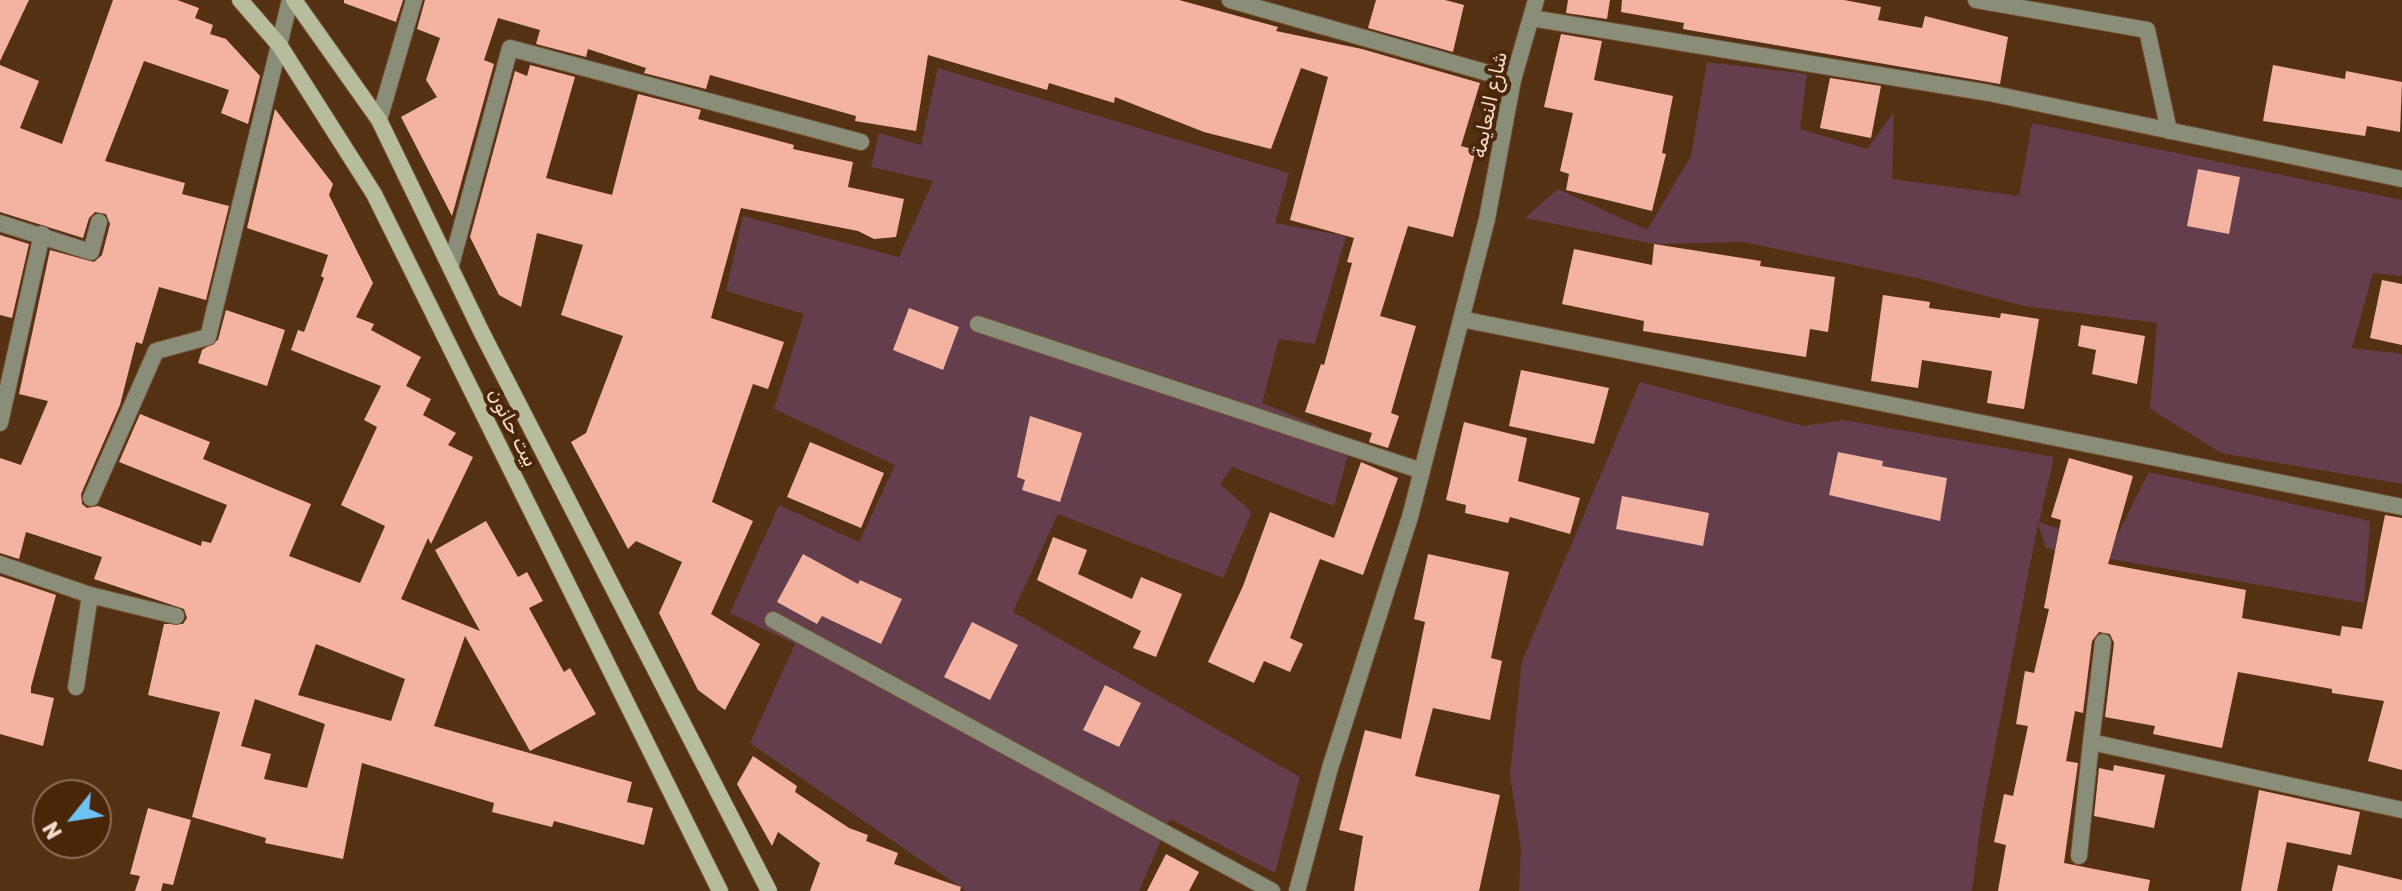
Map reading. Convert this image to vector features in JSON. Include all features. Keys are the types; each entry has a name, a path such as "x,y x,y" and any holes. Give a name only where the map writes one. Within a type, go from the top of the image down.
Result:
{"main road":[{"name":"بيت حانون","path":"240,0 280,46 374,194 720,891"},
{"name":"بيت حانون","path":"292,0 379,120 769,891"}],"street":[{"path":"91,498 156,351 208,337 292,0"},
{"path":"379,120 414,0"},
{"path":"1230,0 1513,80"},
{"name":"شارع النعايمة","path":"1297,891 1330,768 1422,471 1487,219 1513,80 1536,0"},
{"path":"1976,0 2147,30 2169,131"},
{"path":"1531,18 1957,88 2402,179"},
{"path":"451,265 510,48 861,142"},
{"path":"0,223 91,252 99,222"},
{"path":"0,423 42,234"},
{"path":"1461,319 2402,507"},
{"path":"978,324 1422,471"},
{"path":"0,564 90,595 176,616"},
{"path":"76,687 90,595"},
{"path":"773,620 1272,891"},
{"path":"2079,856 2103,642"},
{"path":"2091,742 2402,810"}],"shaded area":[{"path":"1707,62 1807,74 1800,129 1867,149 1894,112 1892,179 2019,196 2032,123 2402,200 2402,276 2373,273 2352,348 2402,354 2402,484 2221,453 2150,409 2157,323 2024,306 1921,279 1743,242 1654,244 1525,218 1558,189 1647,230 1691,156"},
{"path":"938,68 1289,173 1275,223 1346,236 1315,344 1279,339 1262,403 1352,440 1334,506 1232,467 1220,484 1252,512 1223,578 1058,514 1013,612 1300,777 1275,873 1170,819 1139,891 966,891 750,743 795,644 730,613 779,505 859,542 895,465 774,409 804,314 726,291 743,216 899,257 933,181 871,167 879,133 921,145"},
{"path":"1640,382 1803,426 1843,420 2054,457 2039,522 2111,547 2149,472 2370,521 2364,603 2046,548 2038,524 1982,814 1972,891 1519,891 1521,849 1510,774 1522,661"}],"building":[{"path":"0,0 29,0 0,61"},
{"path":"113,0 177,0 199,8 195,18 213,25 210,34 226,39 260,76 248,124 221,113 229,90 144,61 105,161 185,183 182,194 229,206 206,300 159,287 142,344 136,342 120,405 81,494 82,504 87,508 98,506 201,546 202,541 211,543 227,505 119,462 140,414 210,442 203,459 311,504 289,556 360,583 385,526 341,505 377,427 364,420 381,386 291,350 298,330 304,332 324,278 321,276 328,255 247,228 275,109 333,184 329,195 373,283 356,317 374,324 371,330 421,357 406,386 431,399 423,415 456,433 448,445 473,457 431,544 428,538 401,599 480,631 435,550 486,521 518,577 527,572 543,601 529,608 564,672 570,668 596,714 530,751 465,636 434,726 632,782 627,802 653,808 644,845 554,821 552,827 492,812 494,803 362,763 343,859 265,843 266,838 192,817 220,712 148,695 164,624 183,624 187,618 184,609 94,579 102,557 26,532 19,559 0,553 0,458 21,465 48,401 19,394 50,250 94,262 102,255 110,224 106,214 95,212 89,218 83,238 0,212 0,65 39,81 20,128 62,144","holes":["316,644 405,679 391,721 298,695","255,699 325,724 307,788 264,779 271,754 241,746"]},
{"path":"344,0 403,0 396,22 344,3"},
{"path":"425,0 1179,0 1278,27 1276,31 1362,49 1480,83 1461,146 1476,150 1453,237 1408,226 1380,316 1416,326 1391,413 1399,416 1388,448 1369,442 1372,433 1305,412 1321,364 1324,365 1352,263 1347,262 1354,238 1290,220 1328,77 1301,68 1271,149 1204,132 1115,97 1114,103 1049,83 1047,90 928,55 916,131 855,121 856,116 710,75 706,89 644,73 646,68 588,49 586,57 536,44 540,30 498,18 484,60 494,64 452,216 401,117 437,97 426,80 440,38 417,29"},
{"path":"1376,0 1445,0 1464,5 1453,52 1368,28"},
{"path":"1568,0 1610,0 1607,19 1566,13"},
{"path":"1622,0 1844,0 1881,7 1878,20 1922,28 1925,16 2008,37 2000,84 1683,29 1684,23 1621,12"},
{"path":"1561,34 1602,41 1594,80 1673,96 1662,153 1666,154 1652,211 1566,190 1569,174 1560,171 1573,113 1544,107"},
{"path":"530,65 575,77 546,178 612,195 638,94 701,110 698,119 794,145 793,149 853,162 848,187 904,199 896,237 874,239 858,231 741,208 711,318 784,342 768,389 753,384 712,502 753,521 711,614 760,644 725,710 698,690 659,613 682,562 636,541 628,549 571,442 586,433 623,336 561,315 583,245 537,233 521,307 499,295 470,237 515,71 527,76"},
{"path":"2273,65 2345,79 2346,71 2402,82 2400,132 2367,126 2365,136 2263,121"},
{"path":"1830,78 1881,86 1871,138 1820,128"},
{"path":"2198,169 2240,177 2229,234 2187,226"},
{"path":"0,235 29,244 12,318 0,315"},
{"path":"1654,244 1761,261 1760,266 1835,277 1828,332 1810,329 1806,357 1643,331 1644,321 1562,304 1574,249 1652,265"},
{"path":"2382,280 2402,284 2402,345 2370,338"},
{"path":"1883,295 1930,302 1929,308 2000,318 2001,313 2039,319 2024,409 1987,403 1992,371 1922,360 1918,388 1871,381"},
{"path":"909,308 959,327 943,370 893,350"},
{"path":"226,310 285,330 267,386 198,363 202,350 218,340"},
{"path":"2081,325 2145,336 2137,384 2092,374 2096,350 2078,346"},
{"path":"1521,370 1609,388 1594,444 1509,426"},
{"path":"1030,416 1082,433 1060,502 1022,490 1025,480 1017,477"},
{"path":"1464,422 1527,438 1518,481 1580,498 1570,534 1510,517 1508,523 1465,513 1466,505 1446,500"},
{"path":"810,442 884,473 861,528 787,497"},
{"path":"1838,452 1883,461 1882,466 1947,478 1940,521 1829,495"},
{"path":"2069,458 2133,476 2108,564 2246,590 2242,618 2340,636 2342,626 2362,629 2385,515 2402,518 2402,770 2368,761 2384,701 2238,672 2222,748 2153,734 2155,726 2105,717 2114,643 2110,634 2099,632 2092,641 2083,713 2075,711 2066,761 2078,763 2064,863 2150,880 2148,891 1998,891 2006,845 1994,842 2004,794 2013,796 2028,726 2016,724 2025,671 2034,673 2049,609 2044,608 2061,520 2051,517"},
{"path":"1361,462 1398,478 1363,575 1320,559 1290,638 1303,644 1290,672 1264,661 1254,683 1208,662 1243,586 1270,512 1334,538"},
{"path":"1622,496 1709,513 1703,546 1616,529"},
{"path":"1053,537 1087,550 1078,574 1132,599 1141,577 1182,594 1156,657 1133,648 1141,631 1037,580"},
{"path":"803,554 858,584 860,580 902,599 881,644 822,616 817,624 777,602"},
{"path":"1428,554 1509,572 1491,658 1502,661 1490,720 1433,708 1415,776 1500,795 1479,891 1354,891 1363,836 1339,830 1365,730 1401,739 1425,622 1414,619"},
{"path":"0,576 56,595 31,687 31,693 54,698 43,746 0,734"},
{"path":"972,622 1018,645 990,700 944,677"},
{"path":"1105,685 1141,703 1119,747 1083,730"},
{"path":"753,756 797,786 795,792 849,828 868,835 866,841 898,853 894,864 961,887 960,891 810,891 820,863 778,832 772,846 737,784"},
{"path":"2114,765 2165,775 2154,828 2094,816 2099,768 2113,771"},
{"path":"2259,790 2360,812 2351,855 2287,842 2277,891 2241,891"},
{"path":"148,808 191,820 173,885 163,883 161,891 135,891 140,876 130,874"},
{"path":"1166,854 1199,872 1189,891 1147,891"},
{"path":"2338,865 2402,880 2402,891 2332,891"}]}
